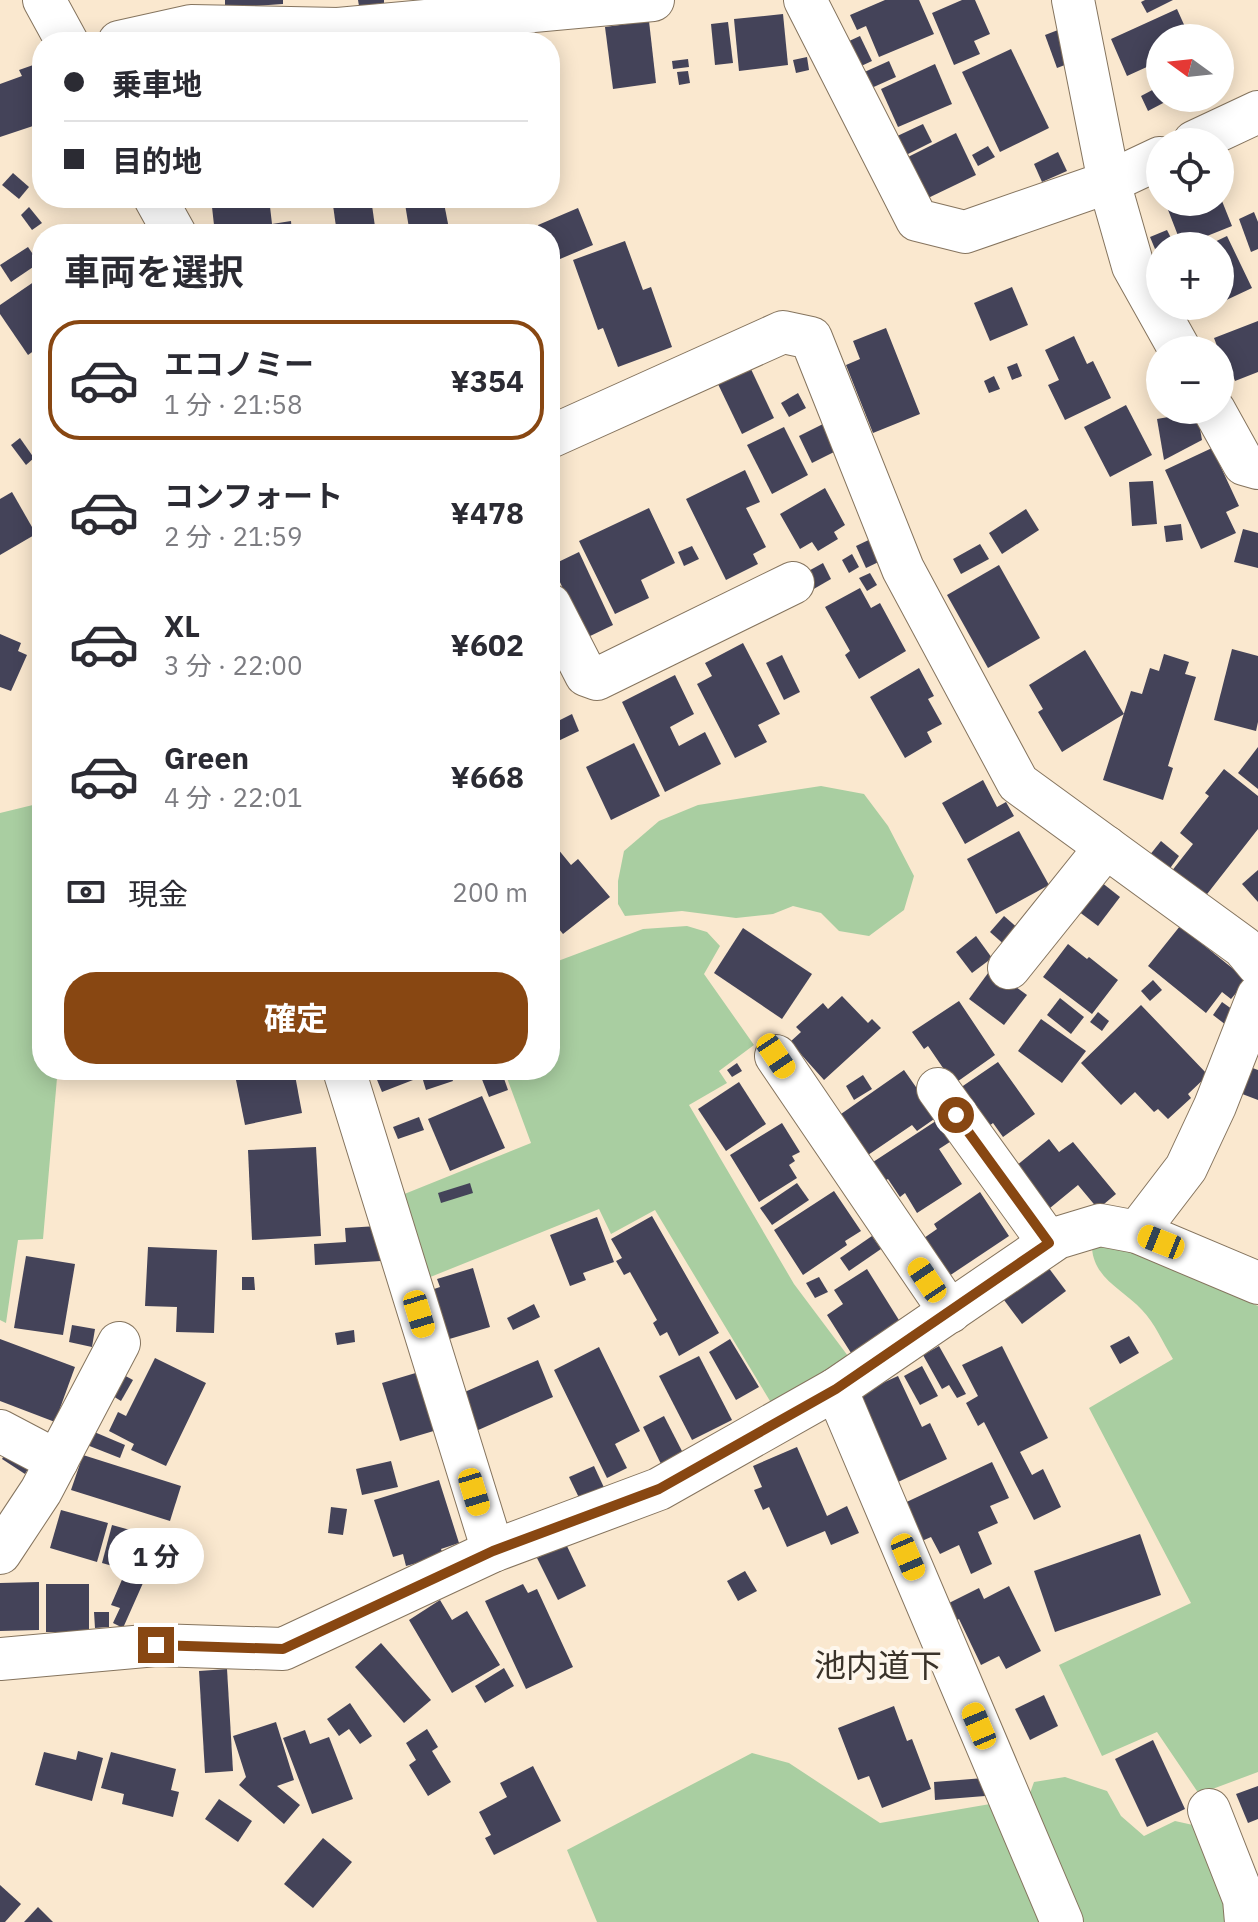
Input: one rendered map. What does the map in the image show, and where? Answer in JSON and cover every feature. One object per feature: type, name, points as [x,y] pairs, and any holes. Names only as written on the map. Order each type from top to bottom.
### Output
[{"type":"street","points":[[44,0],[62,32]]},
{"type":"street","points":[[164,32],[191,26],[338,29],[604,2],[653,0]]},
{"type":"street","points":[[805,0],[917,220],[965,232],[1109,182],[1146,165]]},
{"type":"street","points":[[1073,0],[1109,182],[1133,266],[1172,336]]},
{"type":"street","points":[[1224,128],[1258,112]]},
{"type":"street","points":[[560,432],[783,332],[811,338],[903,569],[1018,783],[1243,947],[1258,965]]},
{"type":"street","points":[[1222,424],[1244,464],[1258,468]]},
{"type":"street","points":[[560,624],[586,675],[597,679],[793,583]]},
{"type":"street","points":[[1009,968],[1106,847]]},
{"type":"street","points":[[1137,1232],[1186,1168],[1215,1106],[1258,996]]},
{"type":"street","points":[[776,1056],[950,1312]]},
{"type":"street","points":[[347,1080],[493,1551]]},
{"type":"street","points":[[938,1089],[1049,1243]]},
{"type":"street","points":[[0,1659],[156,1645],[283,1649],[493,1551],[659,1489],[836,1389],[1057,1238],[1100,1225],[1137,1232],[1258,1283]]},
{"type":"street","points":[[0,1553],[41,1491],[119,1343]]},
{"type":"street","points":[[836,1389],[1062,1922]]},
{"type":"street","points":[[0,1431],[57,1461]]},
{"type":"street","points":[[1209,1810],[1244,1899],[1246,1922]]},
{"type":"green space","points":[[821,786],[864,794],[888,826],[914,876],[904,910],[869,936],[839,931],[821,913],[793,906],[773,914],[736,918],[682,911],[625,916],[618,904],[618,881],[624,851],[659,821],[698,805]]},
{"type":"green space","points":[[32,805],[32,1080],[57,1080],[43,1239],[18,1240],[6,1323],[0,1320],[0,813]]},
{"type":"green space","points":[[687,926],[707,932],[720,946],[704,974],[754,1045],[719,1071],[727,1083],[689,1105],[794,1284],[854,1364],[773,1406],[655,1210],[611,1234],[599,1209],[418,1282],[392,1199],[531,1143],[508,1080],[560,1080],[560,960],[643,929]]},
{"type":"green space","points":[[1123,1244],[1258,1306],[1258,1772],[1199,1794],[1157,1732],[1102,1756],[1059,1665],[1191,1603],[1089,1408],[1173,1359],[1147,1315],[1104,1276],[1094,1259],[1092,1248]]},
{"type":"green space","points":[[752,1753],[789,1763],[880,1823],[996,1803],[1045,1922],[597,1922],[567,1850]]},
{"type":"green space","points":[[1065,1777],[1107,1791],[1121,1816],[1144,1836],[1175,1821],[1193,1825],[1231,1922],[1075,1922],[1025,1807],[1034,1782]]},
{"type":"building","points":[[225,0],[283,0],[283,4],[225,8]]},
{"type":"building","points":[[358,0],[384,0],[384,3],[359,6]]},
{"type":"building","points":[[885,0],[919,0],[934,34],[879,57],[866,26],[857,30],[850,15]]},
{"type":"building","points":[[962,0],[975,0],[990,34],[974,41],[980,54],[954,65],[932,13]]},
{"type":"building","points":[[1173,0],[1147,13],[1141,2]]},
{"type":"building","points":[[1177,9],[1184,24],[1146,24],[1146,67],[1127,76],[1111,39]]},
{"type":"building","points":[[783,14],[788,65],[739,71],[734,19]]},
{"type":"building","points":[[649,21],[656,83],[613,89],[605,27]]},
{"type":"building","points":[[728,22],[733,63],[715,65],[711,24]]},
{"type":"building","points":[[1058,30],[1070,63],[1057,68],[1045,35]]},
{"type":"building","points":[[860,36],[872,61],[859,67],[847,42]]},
{"type":"building","points":[[1011,49],[1049,128],[1000,152],[962,72]]},
{"type":"building","points":[[807,57],[809,70],[796,73],[793,60]]},
{"type":"building","points":[[688,59],[689,67],[673,69],[672,61]]},
{"type":"building","points":[[889,61],[896,77],[867,90],[860,74]]},
{"type":"building","points":[[935,64],[952,104],[898,127],[881,89]]},
{"type":"building","points":[[32,65],[32,126],[0,137],[0,84],[22,76],[19,70]]},
{"type":"building","points":[[688,71],[690,83],[679,85],[677,72]]},
{"type":"building","points":[[923,124],[932,142],[902,157],[893,138]]},
{"type":"building","points":[[956,133],[976,175],[926,199],[906,158]]},
{"type":"building","points":[[988,146],[995,157],[978,166],[972,155]]},
{"type":"building","points":[[1058,152],[1067,171],[1042,182],[1034,164]]},
{"type":"building","points":[[13,173],[29,187],[19,199],[2,185]]},
{"type":"building","points":[[29,207],[42,223],[32,224],[32,230],[21,215]]},
{"type":"building","points":[[212,208],[270,208],[272,224],[214,224]]},
{"type":"building","points":[[333,208],[372,208],[375,224],[336,224]]},
{"type":"building","points":[[406,208],[445,208],[448,224],[408,224]]},
{"type":"building","points":[[578,208],[593,245],[560,259],[560,224],[540,224]]},
{"type":"building","points":[[1254,212],[1258,222],[1258,249],[1251,252],[1239,219]]},
{"type":"building","points":[[1170,216],[1228,216],[1232,226],[1217,232],[1177,232]]},
{"type":"building","points":[[625,241],[643,290],[651,287],[672,347],[618,367],[603,328],[598,330],[573,260]]},
{"type":"building","points":[[28,247],[32,253],[32,268],[11,282],[0,265]]},
{"type":"building","points":[[1234,251],[1252,288],[1234,296]]},
{"type":"building","points":[[32,283],[32,352],[28,355],[0,314],[0,305]]},
{"type":"building","points":[[1012,287],[1028,325],[990,341],[974,303]]},
{"type":"building","points":[[1258,321],[1258,372],[1235,381],[1234,336],[1219,336]]},
{"type":"building","points":[[886,328],[920,414],[873,433],[846,365],[860,359],[853,341]]},
{"type":"building","points":[[1074,336],[1087,364],[1093,361],[1111,398],[1065,420],[1048,385],[1059,380],[1045,350]]},
{"type":"building","points":[[1017,363],[1022,376],[1012,380],[1007,367]]},
{"type":"building","points":[[750,367],[774,418],[742,434],[717,382]]},
{"type":"building","points":[[994,376],[1000,389],[989,393],[984,381]]},
{"type":"building","points":[[798,393],[806,408],[789,417],[781,403]]},
{"type":"building","points":[[1126,405],[1152,455],[1110,477],[1084,427]]},
{"type":"building","points":[[827,422],[840,449],[812,463],[799,436]]},
{"type":"building","points":[[1158,424],[1199,424],[1202,440],[1164,460]]},
{"type":"building","points":[[784,427],[808,475],[772,494],[747,445]]},
{"type":"building","points":[[20,438],[32,460],[26,465],[11,445]]},
{"type":"building","points":[[1212,448],[1239,506],[1226,512],[1236,533],[1201,549],[1165,470]]},
{"type":"building","points":[[745,470],[760,502],[746,508],[766,547],[753,554],[758,564],[726,580],[686,499]]},
{"type":"building","points":[[1153,481],[1157,524],[1132,526],[1129,482]]},
{"type":"building","points":[[825,488],[845,525],[834,532],[838,539],[818,551],[812,542],[800,549],[780,514]]},
{"type":"building","points":[[12,492],[32,527],[32,536],[0,555],[0,499]]},
{"type":"building","points":[[649,508],[675,563],[641,580],[649,598],[615,614],[579,541]]},
{"type":"building","points":[[1026,509],[1039,530],[1002,554],[989,533]]},
{"type":"building","points":[[1181,524],[1183,540],[1166,542],[1164,526]]},
{"type":"building","points":[[1243,529],[1258,533],[1258,568],[1234,562]]},
{"type":"building","points":[[877,536],[887,558],[866,568],[856,546]]},
{"type":"building","points":[[980,544],[989,559],[961,574],[953,559]]},
{"type":"building","points":[[692,546],[699,559],[684,566],[678,552]]},
{"type":"building","points":[[579,552],[613,625],[586,638],[560,582],[560,561]]},
{"type":"building","points":[[852,554],[859,567],[849,573],[842,560]]},
{"type":"building","points":[[823,563],[831,579],[812,590],[803,574]]},
{"type":"building","points":[[999,565],[1040,638],[988,668],[947,595]]},
{"type":"building","points":[[870,573],[877,585],[867,591],[859,578]]},
{"type":"building","points":[[860,588],[871,608],[880,603],[906,651],[859,679],[845,655],[850,651],[825,607]]},
{"type":"building","points":[[0,634],[21,643],[18,651],[27,655],[11,691],[0,687]]},
{"type":"building","points":[[743,643],[780,714],[758,725],[767,742],[735,758],[697,684],[712,676],[705,663]]},
{"type":"building","points":[[1232,649],[1258,656],[1256,731],[1214,720]]},
{"type":"building","points":[[1085,650],[1124,714],[1062,752],[1038,712],[1043,709],[1029,685]]},
{"type":"building","points":[[1164,654],[1189,662],[1185,674],[1196,677],[1168,766],[1173,768],[1163,800],[1103,780],[1131,691],[1142,694],[1150,668],[1159,671]]},
{"type":"building","points":[[782,655],[800,692],[784,700],[766,663]]},
{"type":"building","points":[[919,668],[934,696],[928,699],[942,724],[927,732],[932,742],[905,758],[870,697]]},
{"type":"building","points":[[675,675],[694,714],[670,727],[679,746],[705,732],[721,764],[665,792],[622,702]]},
{"type":"building","points":[[572,714],[579,731],[560,740],[560,720]]},
{"type":"building","points":[[634,743],[660,796],[611,820],[586,767]]},
{"type":"building","points":[[1258,747],[1258,789],[1238,773]]},
{"type":"building","points":[[1224,769],[1258,796],[1258,829],[1204,898],[1171,872],[1193,844],[1180,833],[1209,796],[1205,793]]},
{"type":"building","points":[[983,780],[997,807],[1006,802],[1014,816],[965,844],[942,803]]},
{"type":"building","points":[[1019,831],[1049,885],[996,914],[967,859]]},
{"type":"building","points":[[1161,841],[1179,856],[1168,871],[1149,856]]},
{"type":"building","points":[[560,852],[571,865],[578,859],[610,897],[563,934],[560,930]]},
{"type":"building","points":[[1258,870],[1258,902],[1242,884]]},
{"type":"building","points":[[1101,882],[1120,897],[1098,926],[1078,911]]},
{"type":"building","points":[[1004,916],[1021,931],[1007,947],[990,932]]},
{"type":"building","points":[[1180,926],[1247,980],[1231,999],[1222,992],[1206,1013],[1148,966]]},
{"type":"building","points":[[743,928],[812,974],[782,1019],[714,973]]},
{"type":"building","points":[[976,936],[992,958],[972,973],[956,952]]},
{"type":"building","points":[[1068,944],[1118,980],[1092,1014],[1043,977]]},
{"type":"building","points":[[991,969],[1027,995],[1004,1025],[969,999]]},
{"type":"building","points":[[1153,980],[1162,990],[1150,1001],[1141,991]]},
{"type":"building","points":[[842,996],[868,1023],[872,1019],[881,1028],[824,1080],[790,1042],[801,1032],[796,1027],[823,1003],[828,1009]]},
{"type":"building","points":[[1060,998],[1084,1017],[1071,1034],[1047,1015]]},
{"type":"building","points":[[959,1001],[995,1055],[954,1084],[928,1046],[924,1049],[912,1032]]},
{"type":"building","points":[[1222,1002],[1236,1012],[1226,1025],[1213,1015]]},
{"type":"building","points":[[1141,1005],[1208,1075],[1188,1094],[1191,1098],[1168,1119],[1158,1109],[1154,1112],[1135,1092],[1121,1105],[1081,1063]]},
{"type":"building","points":[[1098,1012],[1109,1021],[1102,1031],[1090,1022]]},
{"type":"building","points":[[1041,1019],[1086,1051],[1062,1083],[1018,1051]]},
{"type":"building","points":[[998,1062],[1035,1114],[1003,1137],[993,1123],[984,1130],[957,1090]]},
{"type":"building","points":[[737,1063],[742,1071],[732,1077],[727,1070]]},
{"type":"building","points":[[1247,1066],[1258,1070],[1258,1100],[1237,1092]]},
{"type":"building","points":[[904,1070],[937,1117],[917,1131],[912,1125],[868,1155],[841,1114]]},
{"type":"building","points":[[863,1075],[872,1089],[854,1100],[846,1086]]},
{"type":"building","points":[[236,1080],[296,1080],[302,1113],[245,1125]]},
{"type":"building","points":[[377,1080],[413,1080],[382,1092]]},
{"type":"building","points":[[423,1080],[453,1081],[426,1090]]},
{"type":"building","points":[[482,1080],[504,1080],[508,1090],[489,1097]]},
{"type":"building","points":[[739,1082],[766,1124],[726,1151],[698,1109]]},
{"type":"building","points":[[482,1096],[505,1148],[450,1171],[428,1119]]},
{"type":"building","points":[[419,1117],[424,1130],[398,1139],[393,1127]]},
{"type":"building","points":[[942,1117],[956,1138],[939,1149],[962,1184],[917,1213],[905,1193],[900,1197],[888,1179],[882,1182],[870,1164]]},
{"type":"building","points":[[782,1123],[800,1152],[792,1156],[795,1161],[789,1165],[797,1178],[759,1202],[730,1155]]},
{"type":"building","points":[[1049,1139],[1059,1152],[1073,1142],[1116,1194],[1098,1209],[1078,1185],[1050,1208],[1016,1166]]},
{"type":"building","points":[[316,1147],[321,1236],[252,1240],[248,1150]]},
{"type":"building","points":[[470,1183],[473,1193],[441,1203],[438,1193]]},
{"type":"building","points":[[797,1183],[809,1200],[772,1225],[760,1208]]},
{"type":"building","points":[[834,1191],[861,1231],[845,1241],[847,1245],[803,1275],[774,1230]]},
{"type":"building","points":[[980,1192],[1009,1236],[949,1276],[924,1238],[937,1229],[934,1224]]},
{"type":"building","points":[[652,1216],[719,1333],[679,1356],[667,1332],[660,1336],[653,1323],[657,1320],[630,1272],[624,1275],[616,1261],[622,1258],[611,1239]]},
{"type":"building","points":[[597,1217],[614,1262],[583,1273],[586,1280],[570,1286],[550,1235]]},
{"type":"building","points":[[378,1226],[381,1261],[315,1265],[314,1244],[346,1242],[345,1228]]},
{"type":"building","points":[[872,1236],[881,1249],[849,1271],[840,1258]]},
{"type":"building","points":[[148,1247],[217,1250],[214,1333],[176,1332],[177,1307],[145,1306]]},
{"type":"building","points":[[26,1256],[75,1264],[63,1335],[14,1328]]},
{"type":"building","points":[[1045,1263],[1066,1291],[1022,1324],[1001,1296]]},
{"type":"building","points":[[473,1268],[490,1327],[446,1340],[431,1290],[440,1287],[437,1279]]},
{"type":"building","points":[[867,1269],[907,1333],[858,1364],[827,1315],[843,1304],[834,1290]]},
{"type":"building","points":[[242,1277],[254,1277],[255,1290],[242,1290]]},
{"type":"building","points":[[819,1277],[828,1292],[815,1298],[806,1283]]},
{"type":"building","points":[[534,1304],[540,1317],[513,1330],[507,1318]]},
{"type":"building","points":[[72,1325],[95,1329],[92,1347],[69,1342]]},
{"type":"building","points":[[354,1330],[355,1342],[337,1345],[335,1333]]},
{"type":"building","points":[[1129,1336],[1139,1353],[1120,1364],[1110,1346]]},
{"type":"building","points":[[0,1339],[75,1367],[55,1422],[0,1401]]},
{"type":"building","points":[[730,1339],[759,1387],[736,1400],[709,1352]]},
{"type":"building","points":[[939,1346],[966,1394],[957,1398],[949,1385],[942,1389],[923,1355]]},
{"type":"building","points":[[1002,1346],[1048,1438],[1020,1452],[1032,1475],[1043,1469],[1061,1507],[1034,1520],[984,1422],[978,1426],[966,1403],[978,1396],[962,1365]]},
{"type":"building","points":[[599,1347],[640,1431],[615,1444],[627,1468],[607,1478],[554,1370]]},
{"type":"building","points":[[699,1356],[732,1420],[692,1440],[659,1376]]},
{"type":"building","points":[[155,1358],[206,1383],[166,1466],[131,1450],[134,1444],[109,1431],[118,1412],[126,1416]]},
{"type":"building","points":[[538,1360],[553,1397],[476,1431],[460,1394]]},
{"type":"building","points":[[922,1366],[938,1396],[920,1405],[904,1376]]},
{"type":"building","points":[[419,1372],[437,1430],[400,1441],[382,1383]]},
{"type":"building","points":[[120,1373],[133,1380],[121,1401],[108,1393]]},
{"type":"building","points":[[898,1376],[922,1427],[930,1423],[947,1459],[898,1482],[852,1397]]},
{"type":"building","points":[[664,1416],[684,1455],[662,1466],[643,1427]]},
{"type":"building","points":[[92,1431],[125,1445],[120,1458],[87,1445]]},
{"type":"building","points":[[9,1447],[32,1462],[25,1474],[2,1459]]},
{"type":"building","points":[[797,1447],[827,1516],[847,1506],[859,1533],[831,1545],[825,1531],[787,1547],[769,1507],[763,1510],[754,1490],[762,1487],[753,1466]]},
{"type":"building","points":[[83,1455],[181,1486],[170,1521],[71,1490]]},
{"type":"building","points":[[391,1461],[398,1487],[362,1495],[356,1469]]},
{"type":"building","points":[[992,1462],[1009,1498],[990,1506],[998,1523],[978,1532],[992,1564],[971,1574],[959,1545],[940,1554],[931,1537],[915,1544],[898,1506]]},
{"type":"building","points":[[594,1466],[607,1494],[583,1506],[569,1477]]},
{"type":"building","points":[[439,1480],[459,1543],[441,1549],[446,1563],[419,1572],[417,1563],[406,1566],[403,1554],[393,1557],[374,1500]]},
{"type":"building","points":[[331,1507],[347,1509],[343,1535],[328,1533]]},
{"type":"building","points":[[61,1510],[108,1523],[97,1562],[50,1548]]},
{"type":"building","points":[[112,1525],[159,1538],[148,1576],[102,1563]]},
{"type":"building","points":[[1140,1534],[1161,1595],[1055,1632],[1034,1571]]},
{"type":"building","points":[[566,1544],[586,1586],[558,1600],[537,1558]]},
{"type":"building","points":[[745,1571],[757,1591],[738,1601],[727,1581]]},
{"type":"building","points":[[124,1575],[143,1583],[123,1628],[113,1623],[120,1608],[111,1605]]},
{"type":"building","points":[[39,1582],[39,1630],[0,1631],[0,1583]]},
{"type":"building","points":[[46,1584],[89,1584],[89,1632],[46,1632]]},
{"type":"building","points":[[523,1584],[528,1593],[537,1589],[573,1667],[526,1689],[485,1601]]},
{"type":"building","points":[[1009,1586],[1041,1651],[1006,1669],[999,1656],[981,1665],[959,1619],[954,1622],[945,1605],[979,1588],[984,1599]]},
{"type":"building","points":[[440,1600],[452,1620],[467,1611],[500,1665],[452,1693],[409,1620]]},
{"type":"building","points":[[94,1612],[109,1612],[109,1627],[95,1628]]},
{"type":"building","points":[[381,1643],[431,1700],[404,1723],[355,1667]]},
{"type":"building","points":[[504,1668],[514,1686],[485,1703],[475,1686]]},
{"type":"building","points":[[227,1669],[233,1771],[205,1773],[199,1671]]},
{"type":"building","points":[[1044,1695],[1058,1726],[1030,1740],[1015,1709]]},
{"type":"building","points":[[350,1703],[372,1736],[360,1744],[349,1729],[339,1736],[327,1719]]},
{"type":"building","points":[[894,1706],[907,1741],[912,1739],[931,1789],[882,1808],[869,1776],[858,1780],[838,1728]]},
{"type":"building","points":[[276,1722],[294,1780],[277,1786],[300,1805],[284,1824],[239,1785],[246,1777],[233,1736]]},
{"type":"building","points":[[427,1729],[438,1747],[432,1751],[451,1782],[428,1796],[409,1765],[416,1760],[406,1743]]},
{"type":"building","points":[[305,1730],[310,1744],[329,1737],[353,1799],[312,1814],[283,1738]]},
{"type":"building","points":[[1153,1740],[1185,1809],[1147,1827],[1115,1759]]},
{"type":"building","points":[[78,1751],[103,1758],[92,1801],[35,1785],[44,1752],[76,1760]]},
{"type":"building","points":[[111,1752],[176,1769],[171,1790],[179,1792],[173,1817],[122,1804],[124,1794],[101,1788]]},
{"type":"building","points":[[533,1766],[561,1821],[494,1855],[485,1838],[491,1835],[479,1812],[507,1797],[500,1783]]},
{"type":"building","points":[[984,1778],[985,1796],[935,1800],[934,1782]]},
{"type":"building","points":[[1258,1786],[1258,1819],[1248,1823],[1236,1794]]},
{"type":"building","points":[[219,1799],[252,1821],[238,1842],[205,1819]]},
{"type":"building","points":[[323,1838],[352,1862],[313,1908],[284,1884]]},
{"type":"building","points":[[0,1885],[21,1904],[5,1922],[0,1922]]},
{"type":"building","points":[[38,1907],[53,1922],[24,1922]]},
{"type":"district","name":"池内道下","points":[[878,1665]]},
{"type":"route","points":[[156,1645],[283,1649],[493,1551],[659,1489],[836,1389],[1049,1243],[956,1115]]}]
